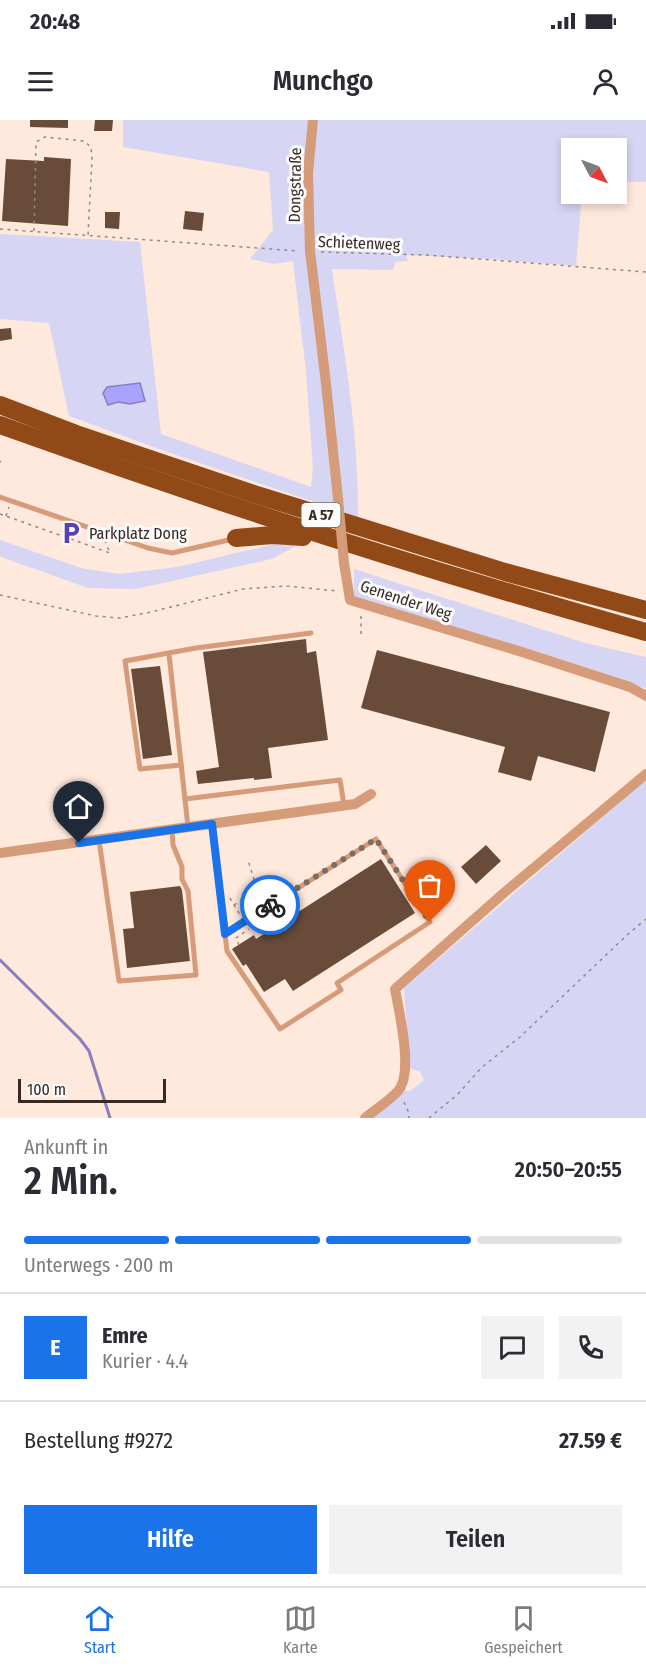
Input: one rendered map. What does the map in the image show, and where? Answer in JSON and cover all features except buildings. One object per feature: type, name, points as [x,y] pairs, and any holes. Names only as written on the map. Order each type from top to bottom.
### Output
[{"type":"highway","name":"A 57","points":[[0,405],[76,434],[254,494],[505,572],[646,610]]},
{"type":"highway","name":"A 57","points":[[0,425],[178,488],[340,541],[646,632]]},
{"type":"highway","points":[[236,538],[289,535],[340,541]]},
{"type":"street","name":"Dongstraße","points":[[310,251],[308,173],[313,120]]},
{"type":"street","name":"Genender Weg","points":[[310,251],[350,600],[533,655],[630,687],[646,696]]},
{"type":"street","points":[[365,1118],[399,1090],[404,1078],[406,1060],[395,989],[505,892],[646,774]]},
{"type":"street","points":[[0,853],[355,804],[371,794]]},
{"type":"lane","points":[[0,496],[148,548],[172,553],[236,538]]},
{"type":"lane","points":[[181,765],[140,769],[124,661],[196,648],[311,633]]},
{"type":"lane","points":[[169,654],[188,827]]},
{"type":"lane","points":[[185,799],[340,780],[344,805]]},
{"type":"lane","points":[[212,824],[227,951],[280,1029],[341,990],[337,983],[430,922],[376,839],[225,934]]},
{"type":"lane","points":[[99,840],[119,981],[196,975],[188,891],[182,879],[182,867],[173,846],[172,830]]},
{"type":"path","points":[[34,231],[36,142],[45,137],[84,141],[91,147],[88,236]]},
{"type":"path","name":"Schietenweg","points":[[0,229],[310,251],[427,255],[646,272]]},
{"type":"path","points":[[0,514],[110,553],[105,541],[106,534]]},
{"type":"path","points":[[0,595],[96,616],[120,618],[243,589],[285,586],[348,592]]},
{"type":"path","points":[[361,604],[361,634]]},
{"type":"path","points":[[234,904],[257,889],[248,860]]},
{"type":"path","points":[[429,1118],[458,1094],[481,1068],[520,1036],[646,919]]},
{"type":"path","points":[[399,1090],[409,1118]]},
{"type":"shaded area","points":[[123,120],[646,120],[646,182],[627,182],[627,138],[561,138],[561,204],[581,204],[576,266],[406,255],[408,261],[395,262],[393,270],[332,269],[353,424],[358,517],[69,416],[49,323],[0,319],[0,234],[140,242],[161,434],[311,487],[313,468],[306,372],[293,261],[274,264],[250,259],[273,230],[269,172],[123,147]]},
{"type":"shaded area","points":[[140,383],[145,401],[130,404],[118,402],[108,405],[103,393],[107,387]]},
{"type":"shaded area","points":[[0,540],[81,568],[119,574],[177,567],[287,541],[298,545],[272,559],[136,589],[88,588],[4,558],[0,556]]},
{"type":"shaded area","points":[[354,569],[585,643],[646,657],[646,689],[535,651],[354,596]]},
{"type":"shaded area","points":[[646,780],[646,1118],[366,1118],[399,1090],[410,1091],[424,1080],[420,1072],[410,1068],[404,988]]},
{"type":"waterway","points":[[0,960],[80,1039],[89,1051],[110,1118]]},
{"type":"way so far","points":[[270,905],[376,839],[430,922]]},
{"type":"place","name":"Parkplatz Dong","points":[[71,533]]},
{"type":"route","points":[[79,843],[212,824],[225,934],[270,905]]}]
